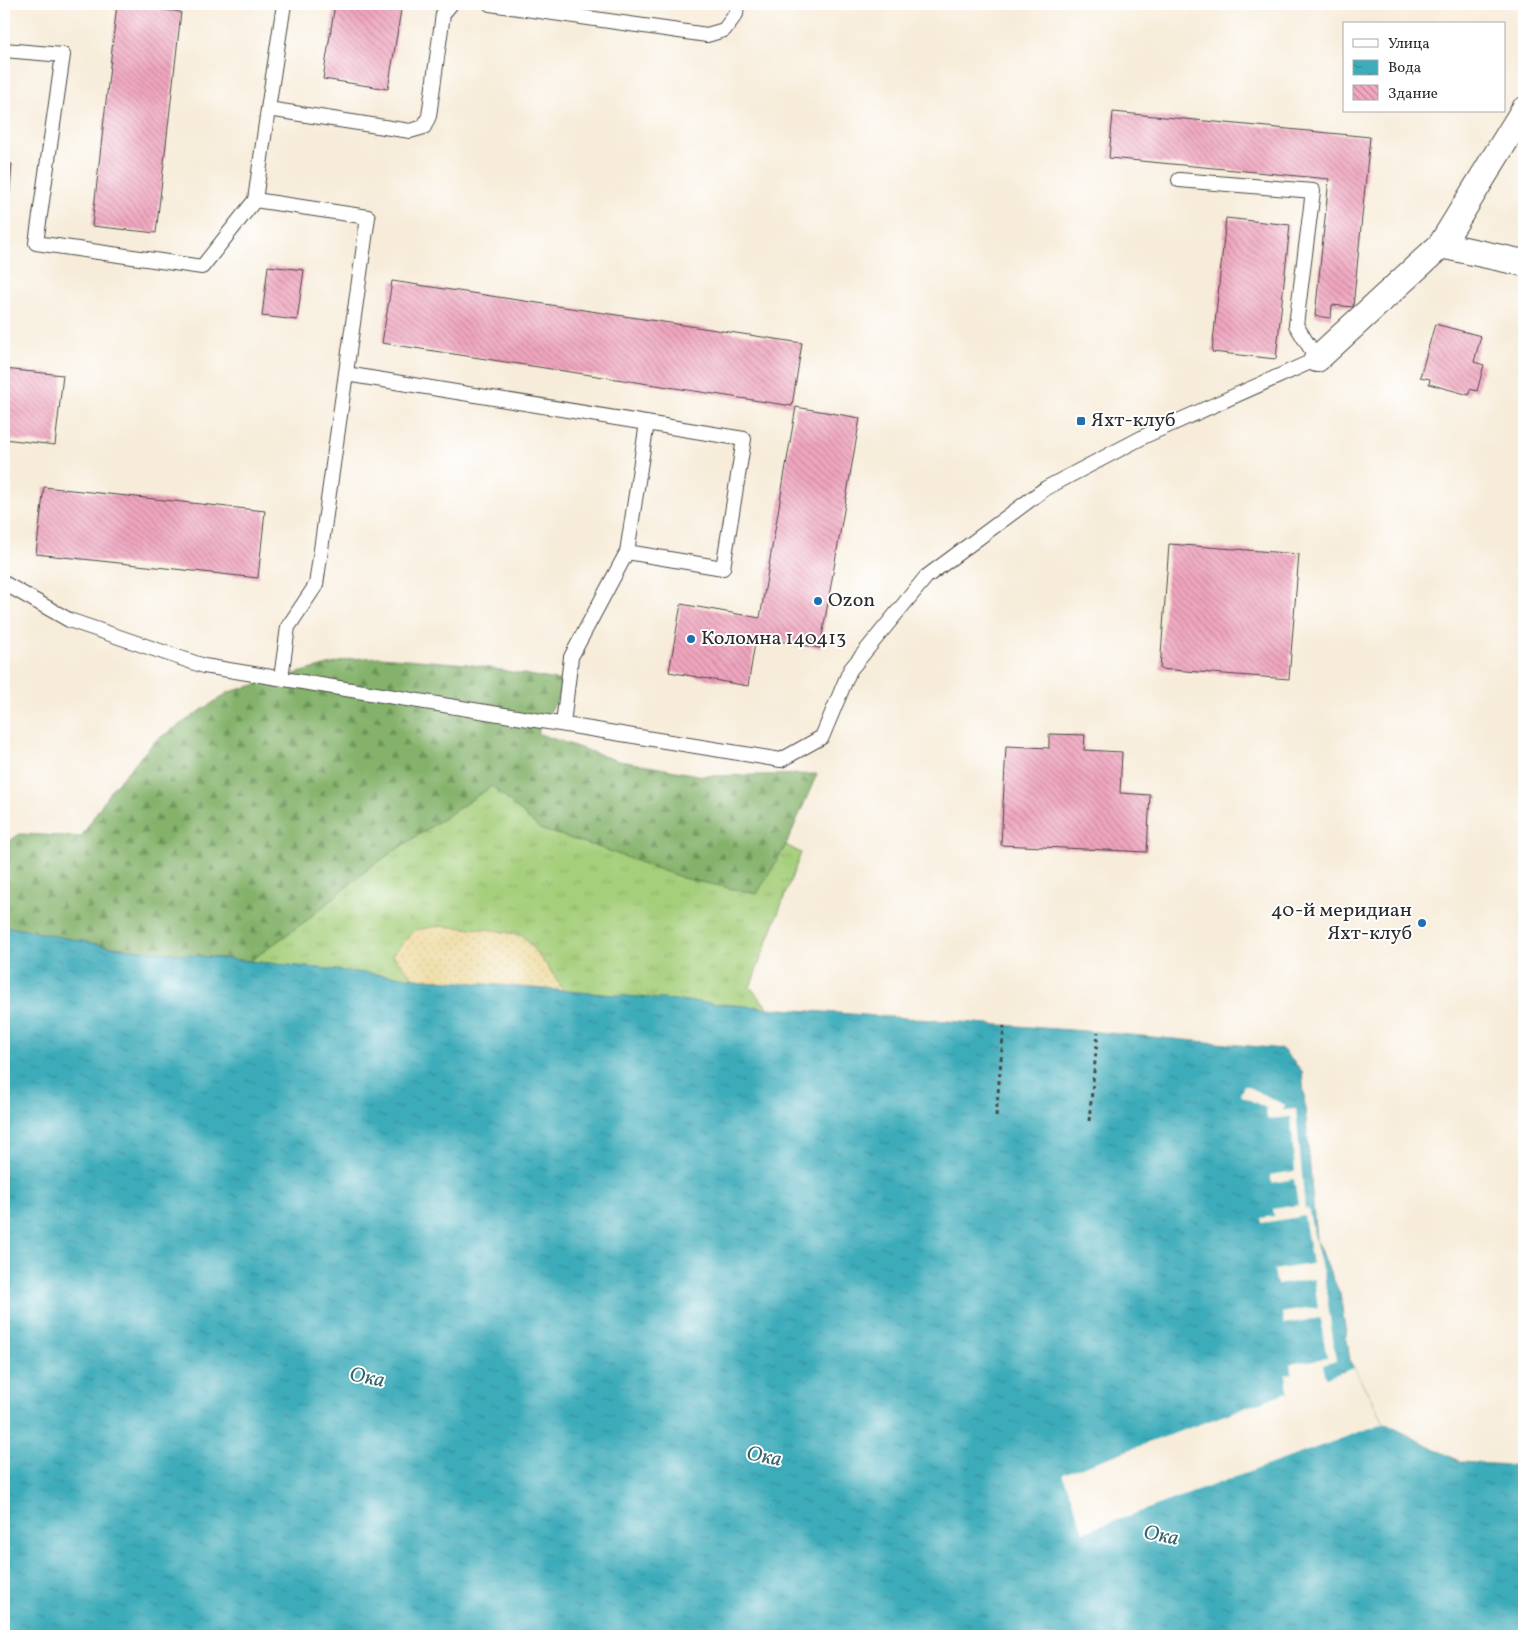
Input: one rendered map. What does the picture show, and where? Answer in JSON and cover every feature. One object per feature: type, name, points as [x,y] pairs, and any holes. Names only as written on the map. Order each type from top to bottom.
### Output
[{"type":"street","points":[[1317,359],[1441,245],[1524,110]]},
{"type":"street","points":[[1441,245],[1524,263]]},
{"type":"lane","points":[[4,50],[63,55],[36,243],[202,267],[255,200],[284,4]]},
{"type":"lane","points":[[268,109],[410,131],[424,127],[429,116],[444,14],[451,4]]},
{"type":"lane","points":[[490,4],[707,35],[724,30],[736,14],[737,4]]},
{"type":"lane","points":[[4,582],[69,620],[204,666],[781,760],[822,737],[850,670],[926,576],[1046,488],[1147,435],[1317,359],[1296,325],[1313,191],[1179,180]]},
{"type":"lane","points":[[255,200],[368,217],[316,585],[288,628],[281,678]]},
{"type":"lane","points":[[346,374],[744,439],[723,568],[627,552]]},
{"type":"lane","points":[[563,724],[571,657],[627,552],[648,423]]},
{"type":"path","points":[[996,1116],[1004,1026]]},
{"type":"path","points":[[1089,1121],[1098,1032]]},
{"type":"green space","points":[[380,657],[467,664],[568,682],[537,733],[615,760],[703,776],[817,774],[786,845],[757,894],[683,878],[595,846],[540,829],[492,786],[370,867],[307,920],[250,961],[112,947],[4,926],[4,844],[20,834],[81,837],[111,790],[155,741],[229,692],[350,659]]},
{"type":"green space","points":[[492,786],[540,829],[595,846],[683,878],[756,894],[786,845],[801,853],[750,987],[768,1008],[564,991],[548,967],[523,936],[494,930],[438,926],[392,955],[414,978],[250,961],[307,920],[370,867]]},
{"type":"sand","points":[[438,926],[494,930],[523,936],[548,967],[564,991],[414,978],[392,955],[415,930]]},
{"type":"water","name":"Ока","points":[[4,926],[112,947],[414,978],[768,1008],[1098,1032],[1282,1049],[1302,1071],[1316,1240],[1340,1294],[1350,1361],[1384,1423],[1461,1462],[1524,1466],[1524,1636],[4,1636]]},
{"type":"pier","points":[[1244,1085],[1285,1105],[1283,1110],[1296,1109],[1305,1209],[1308,1208],[1325,1282],[1336,1361],[1323,1365],[1326,1378],[1354,1368],[1384,1423],[1084,1532],[1063,1474],[1288,1392],[1286,1374],[1292,1373],[1290,1364],[1327,1358],[1320,1318],[1284,1324],[1282,1313],[1318,1307],[1314,1279],[1277,1285],[1274,1270],[1312,1264],[1304,1216],[1262,1223],[1261,1218],[1274,1216],[1273,1209],[1298,1205],[1294,1179],[1272,1183],[1270,1175],[1295,1171],[1291,1117],[1267,1119],[1266,1108],[1240,1095]]},
{"type":"building","points":[[117,4],[181,12],[156,233],[92,226]]},
{"type":"building","points":[[335,4],[402,4],[388,89],[323,79]]},
{"type":"building","points":[[1113,112],[1370,137],[1353,307],[1332,305],[1331,318],[1315,316],[1329,179],[1109,158]]},
{"type":"building","points":[[4,163],[12,164],[9,202],[4,202]]},
{"type":"building","points":[[1226,218],[1290,225],[1276,359],[1212,352]]},
{"type":"building","points":[[268,266],[304,270],[297,320],[262,316]]},
{"type":"building","points":[[392,281],[802,343],[792,406],[382,343]]},
{"type":"building","points":[[1435,324],[1481,336],[1474,362],[1484,365],[1477,391],[1470,389],[1469,395],[1429,384],[1430,379],[1420,377]]},
{"type":"building","points":[[4,369],[63,375],[55,445],[4,439]]},
{"type":"building","points":[[796,407],[860,418],[820,648],[756,637],[748,686],[669,672],[681,604],[760,618]]},
{"type":"building","points":[[44,487],[265,511],[258,578],[36,554]]},
{"type":"building","points":[[1169,544],[1299,554],[1289,679],[1160,669]]},
{"type":"building","points":[[1049,734],[1085,735],[1084,750],[1122,752],[1120,793],[1150,795],[1147,852],[1001,845],[1006,746],[1049,748]]},
{"type":"place","name":"Яхт-клуб","points":[[1081,421]]},
{"type":"place","name":"Ozon","points":[[818,601]]},
{"type":"place","name":"Коломна 140413","points":[[691,639]]},
{"type":"place","name":"40-й меридиан Яхт-клуб","points":[[1422,923]]}]
